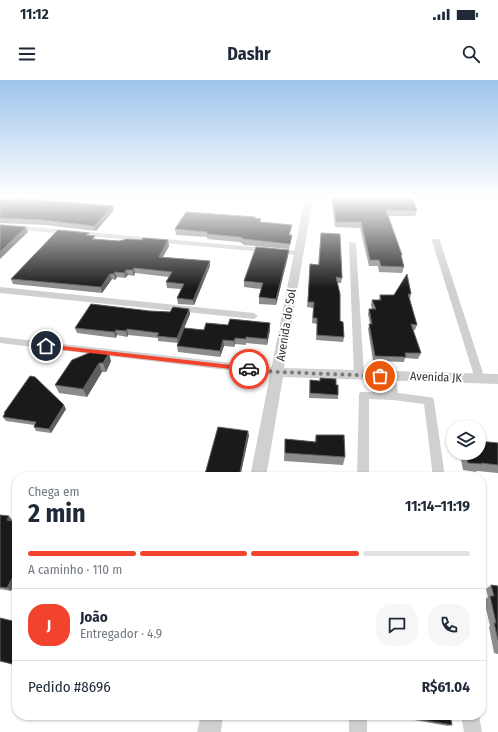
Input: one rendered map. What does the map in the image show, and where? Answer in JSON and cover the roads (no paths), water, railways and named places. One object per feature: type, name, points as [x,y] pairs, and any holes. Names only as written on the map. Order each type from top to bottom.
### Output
[{"type":"street","points":[[16,227],[298,253]]},
{"type":"street","name":"Avenida do Sol","points":[[259,472],[303,227]]},
{"type":"street","points":[[436,241],[480,379]]},
{"type":"street","points":[[352,244],[359,375]]},
{"type":"street","points":[[0,290],[254,316]]},
{"type":"street","points":[[0,340],[278,372]]},
{"type":"street","name":"Avenida JK","points":[[278,372],[498,379]]},
{"type":"street","points":[[391,376],[393,396]]},
{"type":"street","points":[[363,472],[364,395],[393,396],[428,401],[438,472]]},
{"type":"street","points":[[209,732],[211,720]]},
{"type":"street","points":[[358,720],[358,732]]},
{"type":"street","points":[[471,720],[473,732]]}]
